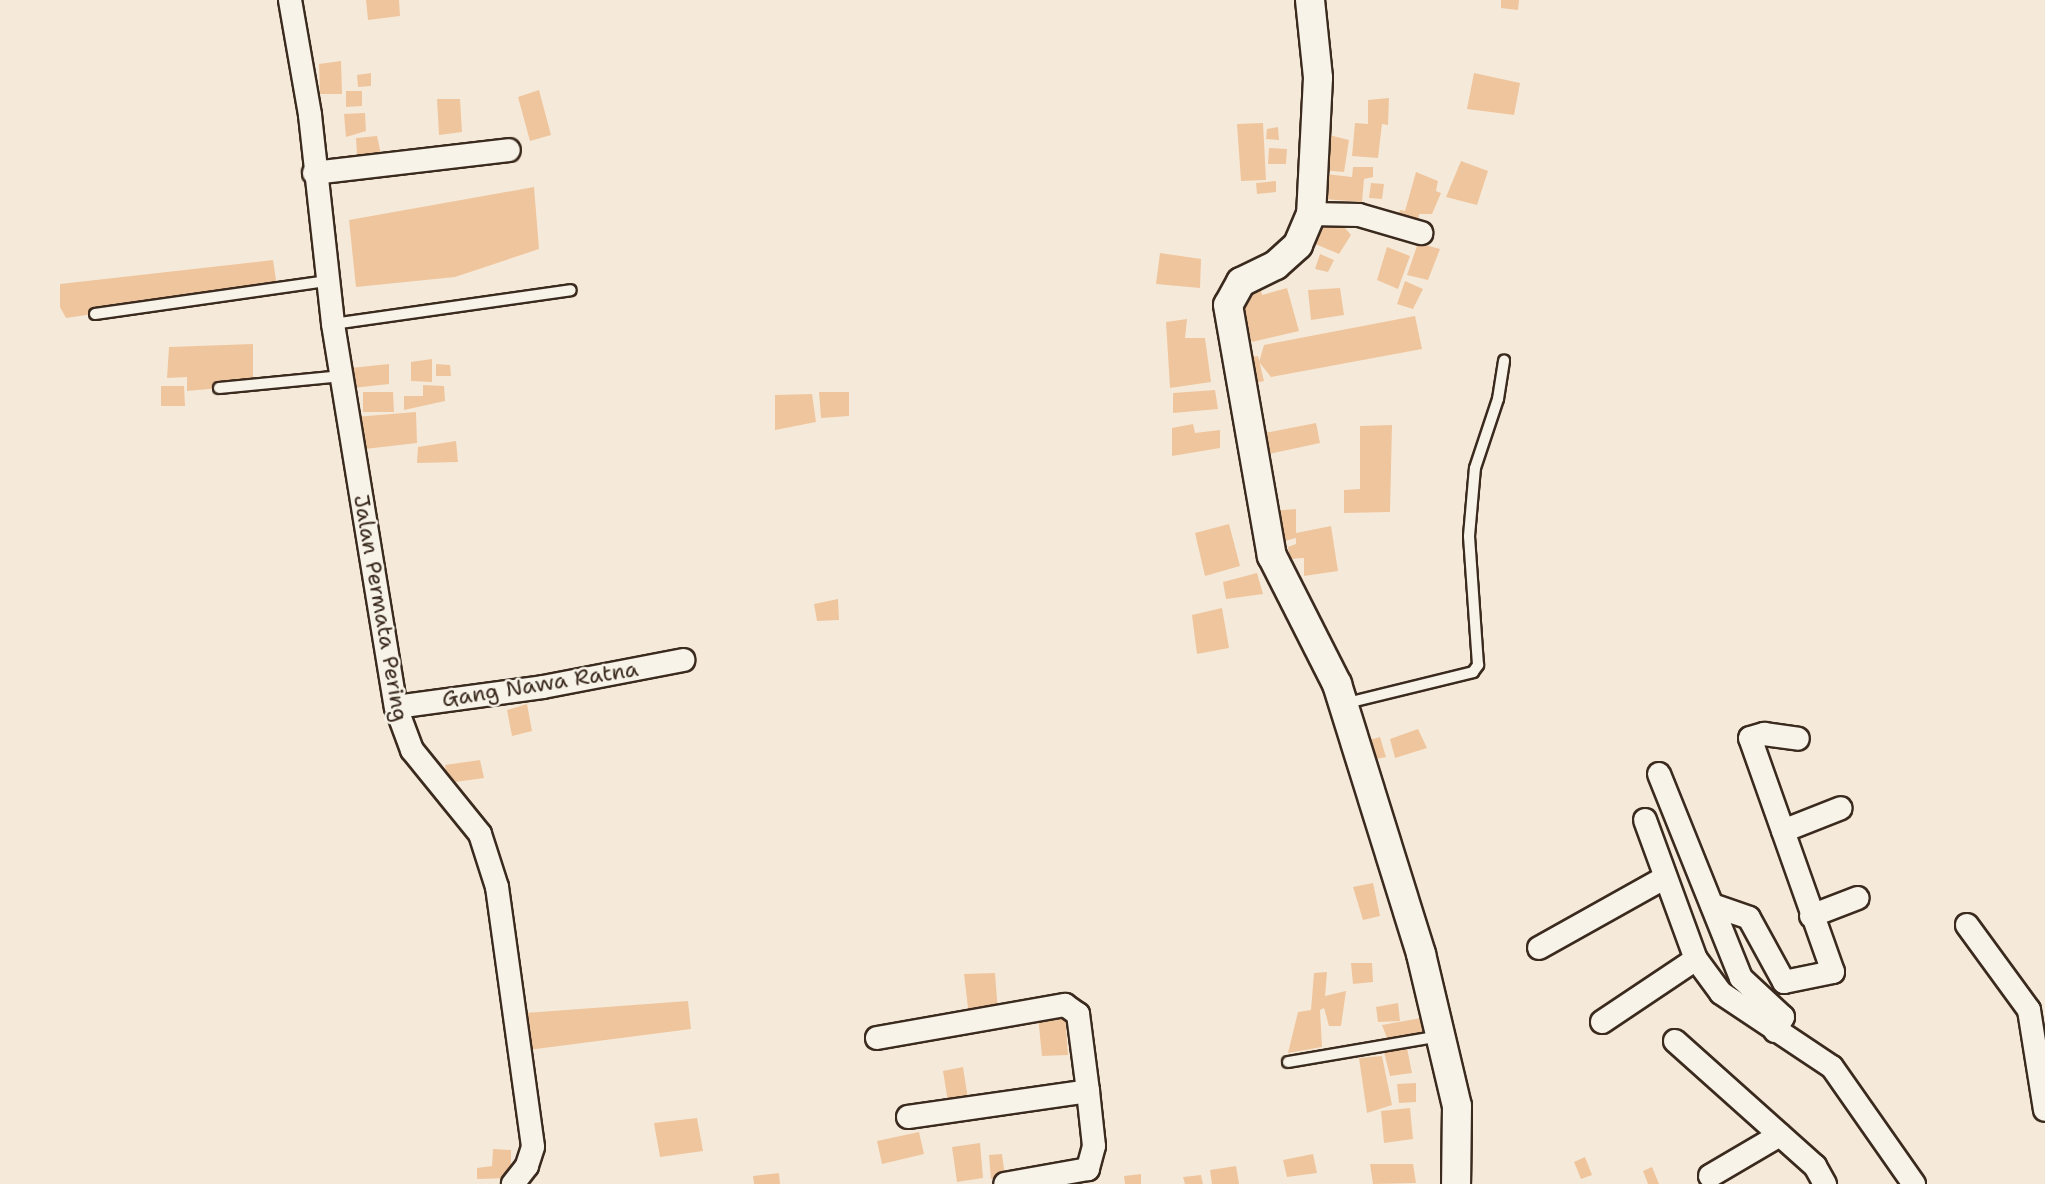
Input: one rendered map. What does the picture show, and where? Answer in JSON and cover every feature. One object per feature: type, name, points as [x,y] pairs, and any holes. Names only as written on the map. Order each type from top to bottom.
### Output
[{"type":"street","name":"Jalan Permata Pering","points":[[290,0],[310,116],[314,173],[333,324],[396,707],[412,750],[480,834],[497,887],[533,1147],[527,1166],[513,1184]]},
{"type":"street","points":[[1310,0],[1318,78],[1311,214],[1298,244],[1276,265],[1241,282],[1228,305],[1269,545],[1294,603],[1322,649],[1343,704],[1421,954],[1457,1106],[1456,1184]]},
{"type":"street","points":[[314,173],[509,150]]},
{"type":"street","points":[[1311,214],[1359,215],[1421,233]]},
{"type":"street","name":"Gang Nawa Ratna","points":[[396,707],[543,687],[683,660]]},
{"type":"street","points":[[1712,905],[1749,918],[1784,982],[1833,972],[1811,916],[1750,738],[1764,734],[1798,739]]},
{"type":"street","points":[[1659,774],[1741,978],[1783,1017],[1775,1030]]},
{"type":"street","points":[[1783,831],[1840,808]]},
{"type":"street","points":[[1645,820],[1696,959],[1721,993],[1832,1067],[1914,1184]]},
{"type":"street","points":[[1539,948],[1666,877]]},
{"type":"street","points":[[1811,916],[1858,898]]},
{"type":"street","points":[[1966,925],[2029,1010],[2045,1110]]},
{"type":"street","points":[[1602,1022],[1696,959]]},
{"type":"street","points":[[877,1038],[1065,1005],[1078,1014],[1094,1146],[1088,1169],[1005,1184]]},
{"type":"street","points":[[1675,1041],[1815,1166],[1825,1184]]},
{"type":"street","points":[[908,1117],[1088,1091]]},
{"type":"street","points":[[1710,1176],[1780,1135]]},
{"type":"lane","points":[[95,314],[328,280]]},
{"type":"lane","points":[[333,324],[571,290]]},
{"type":"lane","points":[[1343,704],[1473,672],[1478,665],[1469,536],[1474,479],[1498,399],[1504,360]]},
{"type":"lane","points":[[219,388],[342,376]]},
{"type":"lane","points":[[1288,1062],[1440,1036]]},
{"type":"building","points":[[366,0],[399,0],[400,16],[368,20]]},
{"type":"building","points":[[1501,0],[1519,0],[1518,10],[1501,8]]},
{"type":"building","points":[[341,61],[342,94],[320,94],[319,64]]},
{"type":"building","points":[[371,73],[371,86],[358,87],[357,75]]},
{"type":"building","points":[[1474,73],[1520,83],[1514,115],[1467,109]]},
{"type":"building","points":[[539,90],[551,135],[530,141],[518,97]]},
{"type":"building","points":[[346,91],[362,91],[362,106],[346,107]]},
{"type":"building","points":[[1389,98],[1388,125],[1382,124],[1378,158],[1352,156],[1355,123],[1368,124],[1368,100]]},
{"type":"building","points":[[437,99],[460,99],[462,132],[439,135]]},
{"type":"building","points":[[365,113],[366,131],[346,137],[344,114]]},
{"type":"building","points":[[1263,123],[1266,180],[1241,181],[1237,124]]},
{"type":"building","points":[[1278,127],[1279,140],[1266,139],[1267,129]]},
{"type":"building","points":[[1329,135],[1349,140],[1344,172],[1320,170]]},
{"type":"building","points":[[377,136],[384,168],[358,170],[356,138]]},
{"type":"building","points":[[1269,148],[1287,149],[1286,164],[1268,164]]},
{"type":"building","points":[[1461,161],[1488,171],[1477,205],[1446,197]]},
{"type":"building","points":[[1353,167],[1373,167],[1373,177],[1364,179],[1362,202],[1324,199],[1326,174],[1352,177]]},
{"type":"building","points":[[1416,172],[1438,181],[1436,191],[1441,193],[1432,214],[1419,214],[1418,224],[1397,219],[1400,210],[1405,211]]},
{"type":"building","points":[[1276,181],[1276,192],[1257,194],[1256,183]]},
{"type":"building","points":[[1371,183],[1384,184],[1382,199],[1369,198]]},
{"type":"building","points":[[534,187],[539,249],[455,277],[356,287],[349,220]]},
{"type":"building","points":[[1319,218],[1340,222],[1351,235],[1339,254],[1308,241]]},
{"type":"building","points":[[1418,243],[1440,249],[1428,280],[1407,275]]},
{"type":"building","points":[[1387,247],[1410,256],[1398,289],[1377,280]]},
{"type":"building","points":[[1160,253],[1201,259],[1200,288],[1156,284]]},
{"type":"building","points":[[1320,254],[1334,260],[1328,272],[1315,269]]},
{"type":"building","points":[[273,260],[277,287],[66,318],[60,307],[60,284]]},
{"type":"building","points":[[1259,281],[1262,295],[1287,288],[1299,331],[1252,342],[1237,303]]},
{"type":"building","points":[[1405,281],[1423,289],[1413,309],[1397,304]]},
{"type":"building","points":[[1340,288],[1344,315],[1311,320],[1308,290]]},
{"type":"building","points":[[1415,316],[1422,349],[1271,377],[1259,362],[1264,345]]},
{"type":"building","points":[[1187,319],[1185,338],[1205,338],[1211,382],[1170,388],[1166,322]]},
{"type":"building","points":[[253,344],[253,385],[187,391],[187,377],[167,378],[169,347]]},
{"type":"building","points":[[1258,356],[1264,381],[1241,387],[1236,360]]},
{"type":"building","points":[[432,359],[432,382],[411,381],[411,362]]},
{"type":"building","points":[[389,364],[389,384],[344,389],[341,369]]},
{"type":"building","points":[[436,364],[450,365],[451,376],[436,376]]},
{"type":"building","points":[[423,385],[444,386],[445,401],[404,410],[404,396],[423,396]]},
{"type":"building","points":[[161,386],[184,386],[185,406],[161,406]]},
{"type":"building","points":[[1215,390],[1218,409],[1173,413],[1173,393]]},
{"type":"building","points":[[363,392],[393,392],[394,412],[363,412]]},
{"type":"building","points":[[819,392],[849,392],[849,416],[821,418]]},
{"type":"building","points":[[812,394],[816,422],[775,430],[775,395]]},
{"type":"building","points":[[416,412],[417,443],[356,450],[355,417]]},
{"type":"building","points":[[1316,423],[1320,443],[1259,456],[1254,435]]},
{"type":"building","points":[[1193,424],[1195,433],[1220,430],[1220,448],[1172,456],[1172,428]]},
{"type":"building","points":[[1392,425],[1390,512],[1344,513],[1344,490],[1360,489],[1360,426]]},
{"type":"building","points":[[456,441],[458,462],[417,463],[418,447]]},
{"type":"building","points":[[1296,509],[1296,533],[1331,526],[1338,571],[1304,576],[1304,558],[1290,559],[1288,547],[1296,544],[1296,538],[1269,545],[1269,511]]},
{"type":"building","points":[[1229,524],[1240,566],[1205,576],[1195,533]]},
{"type":"building","points":[[1257,573],[1263,594],[1226,599],[1223,582]]},
{"type":"building","points":[[838,599],[839,620],[817,621],[814,604]]},
{"type":"building","points":[[1222,608],[1229,648],[1197,654],[1192,615]]},
{"type":"building","points":[[527,704],[532,731],[512,736],[507,710]]},
{"type":"building","points":[[1418,729],[1427,748],[1395,758],[1390,739]]},
{"type":"building","points":[[1380,737],[1386,757],[1361,762],[1356,744]]},
{"type":"building","points":[[480,760],[484,778],[448,783],[445,765]]},
{"type":"building","points":[[1373,883],[1380,916],[1363,920],[1353,887]]},
{"type":"building","points":[[1351,963],[1372,963],[1373,982],[1353,984]]},
{"type":"building","points":[[1327,972],[1325,996],[1346,991],[1341,1026],[1329,1026],[1324,1008],[1320,1010],[1322,1047],[1288,1053],[1298,1012],[1311,1010],[1314,973]]},
{"type":"building","points":[[995,973],[998,1013],[969,1016],[964,974]]},
{"type":"building","points":[[688,1001],[691,1029],[528,1050],[525,1013]]},
{"type":"building","points":[[1398,1003],[1400,1021],[1378,1022],[1376,1007]]},
{"type":"building","points":[[1065,1015],[1068,1055],[1042,1056],[1038,1016]]},
{"type":"building","points":[[1421,1018],[1427,1035],[1389,1043],[1382,1025]]},
{"type":"building","points":[[1407,1048],[1412,1073],[1390,1076],[1384,1052]]},
{"type":"building","points":[[1382,1056],[1392,1105],[1367,1113],[1359,1058]]},
{"type":"building","points":[[963,1067],[968,1099],[948,1102],[943,1071]]},
{"type":"building","points":[[1416,1083],[1416,1102],[1399,1103],[1397,1084]]},
{"type":"building","points":[[1410,1108],[1413,1139],[1384,1143],[1381,1111]]},
{"type":"building","points":[[697,1118],[703,1151],[660,1157],[654,1123]]},
{"type":"building","points":[[919,1132],[924,1154],[882,1164],[877,1141]]},
{"type":"building","points":[[980,1143],[983,1178],[957,1182],[952,1147]]},
{"type":"building","points":[[493,1149],[511,1150],[511,1178],[477,1179],[477,1168],[492,1166]]},
{"type":"building","points":[[1002,1154],[1005,1177],[991,1179],[989,1155]]},
{"type":"building","points":[[1313,1154],[1317,1173],[1287,1177],[1283,1160]]},
{"type":"building","points":[[1585,1157],[1592,1175],[1581,1179],[1574,1162]]},
{"type":"building","points":[[1370,1164],[1413,1164],[1416,1183],[1373,1184]]},
{"type":"building","points":[[1236,1166],[1239,1184],[1212,1184],[1210,1170]]},
{"type":"building","points":[[1652,1167],[1659,1184],[1648,1184],[1643,1171]]},
{"type":"building","points":[[779,1173],[780,1184],[754,1184],[753,1176]]},
{"type":"building","points":[[1141,1174],[1141,1184],[1125,1184],[1124,1176]]},
{"type":"building","points":[[1201,1175],[1203,1184],[1185,1184],[1183,1177]]}]
